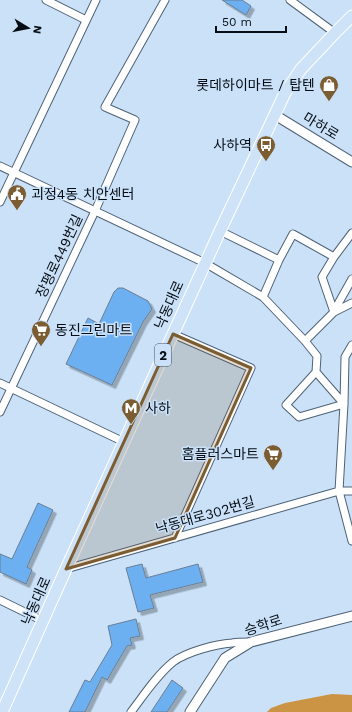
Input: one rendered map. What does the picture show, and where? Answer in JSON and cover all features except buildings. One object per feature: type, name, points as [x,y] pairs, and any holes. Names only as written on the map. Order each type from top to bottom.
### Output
[{"type":"main road","name":"낙동대로","points":[[2,712],[205,263],[285,93],[301,69],[352,16]]},
{"type":"street","points":[[46,0],[86,20]]},
{"type":"street","points":[[0,202],[96,0]]},
{"type":"street","name":"장평로449번길","points":[[0,412],[95,211],[135,120],[105,107],[165,0]]},
{"type":"street","points":[[290,0],[335,32]]},
{"type":"street","name":"마하로","points":[[275,115],[352,162]]},
{"type":"street","points":[[0,166],[205,263],[263,297],[305,341],[317,356],[316,372],[286,405],[300,417],[344,404]]},
{"type":"street","points":[[220,231],[279,260]]},
{"type":"street","points":[[334,312],[322,277],[334,257],[352,233]]},
{"type":"street","points":[[263,297],[279,260],[293,234],[334,257]]},
{"type":"street","points":[[305,341],[334,312],[352,279]]},
{"type":"street","points":[[334,312],[352,303]]},
{"type":"street","points":[[173,334],[251,368],[175,538]]},
{"type":"street","points":[[352,345],[345,357],[339,491],[352,541]]},
{"type":"street","points":[[316,372],[344,404]]},
{"type":"street","points":[[0,383],[124,442]]},
{"type":"street","name":"낙동대로302번길","points":[[66,569],[339,491],[352,491]]},
{"type":"street","points":[[0,600],[43,621]]},
{"type":"street","name":"승학로","points":[[190,712],[225,658],[251,642],[352,616]]},
{"type":"street","points":[[131,712],[156,680],[174,662],[202,649],[231,643],[251,642]]},
{"type":"highlighted area","points":[[173,334],[251,368],[175,538],[66,569],[124,442]]},
{"type":"shaded area","points":[[332,694],[352,695],[352,712],[267,712],[271,708],[285,703]]},
{"type":"place","name":"롯데하이마트 / 탑텐","points":[[329,102]]},
{"type":"place","name":"사하역","points":[[266,162]]},
{"type":"place","name":"괴정4동 치안센터","points":[[17,211]]},
{"type":"place","name":"동진그린마트","points":[[41,347]]},
{"type":"place","name":"사하","points":[[131,425]]},
{"type":"place","name":"홈플러스마트","points":[[273,471]]}]
